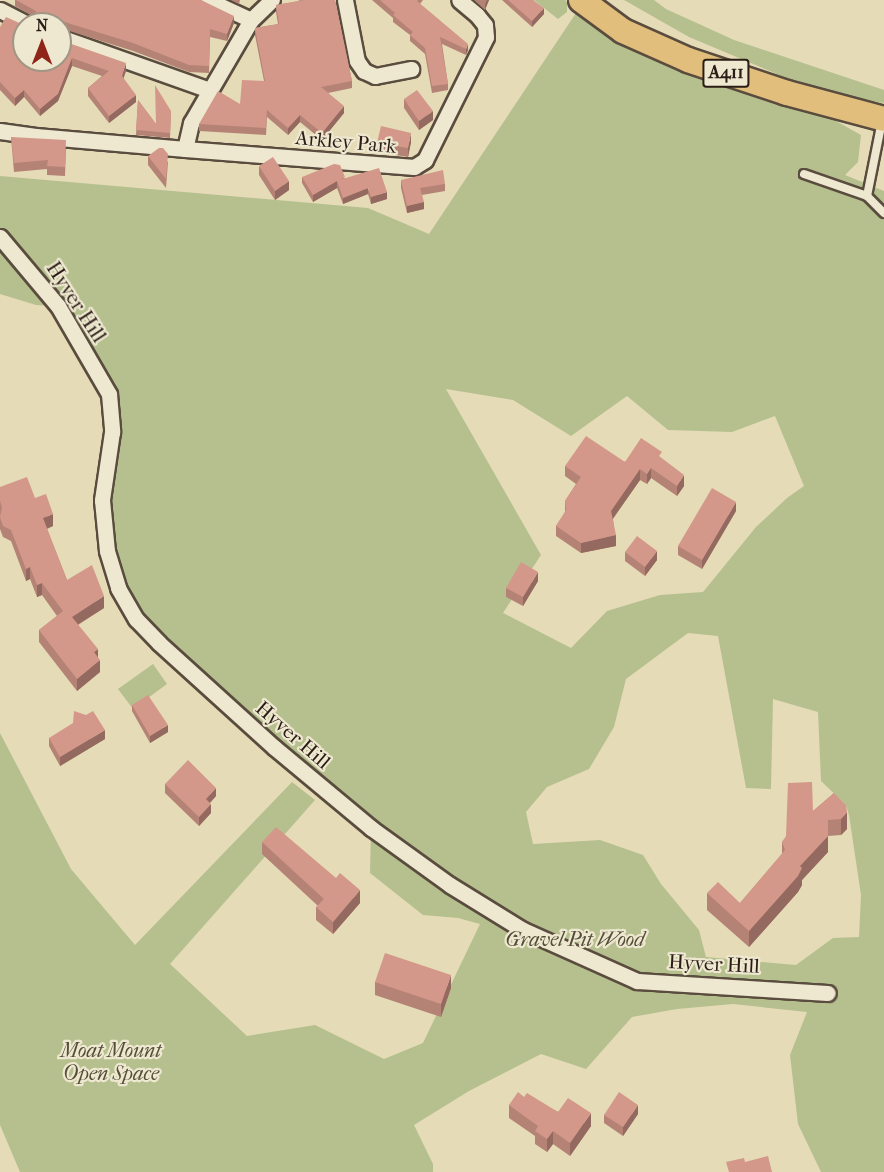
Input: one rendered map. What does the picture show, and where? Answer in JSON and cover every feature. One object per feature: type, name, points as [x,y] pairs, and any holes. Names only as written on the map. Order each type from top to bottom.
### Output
[{"type":"main road","name":"A411","points":[[580,0],[623,31],[688,60],[826,104],[883,119]]},
{"type":"street","points":[[0,11],[8,0]]},
{"type":"street","points":[[208,0],[251,20]]},
{"type":"street","points":[[185,149],[191,123],[210,90],[251,20],[272,0]]},
{"type":"street","points":[[345,0],[357,61],[364,71],[375,76],[411,69]]},
{"type":"street","name":"Arkley Park","points":[[0,130],[36,136],[414,167],[425,160],[486,37],[485,25],[459,0]]},
{"type":"street","points":[[72,41],[210,90]]},
{"type":"street","name":"Hyver Hill","points":[[0,237],[20,257],[58,306],[109,394],[112,432],[102,500],[107,551],[118,588],[136,619],[159,643],[275,748],[371,828],[450,885],[523,930],[638,981],[828,993]]},
{"type":"lane","points":[[867,196],[883,119]]},
{"type":"lane","points":[[804,174],[867,196],[884,213]]},
{"type":"green space","points":[[534,0],[565,0],[567,12],[558,19]]},
{"type":"green space","points":[[624,0],[654,0],[666,9],[734,40],[884,90],[884,103],[859,99],[791,80],[689,37]]},
{"type":"green space","points":[[578,10],[827,116],[861,135],[858,162],[845,175],[884,191],[884,1172],[821,1172],[798,1124],[790,1055],[807,1012],[733,1004],[677,1009],[632,1017],[586,1069],[541,1054],[469,1091],[414,1125],[433,1164],[433,1172],[20,1172],[0,1125],[0,733],[71,869],[135,945],[292,782],[315,800],[170,964],[247,1036],[315,1025],[384,1059],[423,1043],[480,924],[458,918],[423,915],[370,873],[371,828],[136,619],[107,551],[109,394],[58,306],[36,305],[0,294],[0,176],[368,208],[429,234]],"holes":[[[446,389],[513,400],[571,436],[627,396],[668,430],[732,432],[775,416],[804,486],[787,498],[756,527],[703,592],[660,595],[607,611],[571,648],[503,613],[541,555]],[[688,633],[718,636],[746,788],[771,789],[773,699],[818,712],[821,781],[846,805],[849,815],[861,895],[859,937],[833,938],[796,965],[706,957],[699,930],[661,884],[643,855],[600,840],[533,844],[526,812],[547,787],[589,769],[614,727],[626,679]]]},
{"type":"green space","points":[[153,664],[167,684],[133,709],[118,689]]},
{"type":"building","points":[[16,0],[201,0],[234,16],[227,34],[210,29],[209,66],[189,65],[133,43],[72,24],[72,12],[36,11]]},
{"type":"building","points":[[304,0],[335,0],[352,81],[321,87],[344,106],[322,133],[300,115],[288,128],[267,110],[266,128],[199,124],[218,91],[240,104],[242,80],[265,81],[255,28],[279,24],[276,5]]},
{"type":"building","points":[[380,0],[418,0],[468,44],[466,49],[440,37],[448,84],[432,86],[425,48],[410,35],[413,32]]},
{"type":"building","points":[[508,0],[533,0],[544,8],[532,21]]},
{"type":"building","points":[[6,17],[12,20],[12,72],[67,72],[58,94],[40,109],[24,90],[15,98],[0,82],[0,27]]},
{"type":"building","points":[[72,44],[126,63],[122,76],[136,95],[109,116],[88,88],[109,71],[72,58]]},
{"type":"building","points":[[155,85],[171,111],[170,133],[136,130],[138,100],[156,124]]},
{"type":"building","points":[[417,90],[433,111],[419,121],[404,99]]},
{"type":"building","points":[[381,126],[411,133],[408,148],[377,143]]},
{"type":"building","points":[[11,137],[66,140],[65,167],[47,166],[48,160],[14,163]]},
{"type":"building","points":[[159,148],[163,148],[168,154],[166,179],[148,156]]},
{"type":"building","points":[[273,157],[289,181],[275,191],[259,166]]},
{"type":"building","points":[[334,164],[340,165],[345,177],[339,180],[379,168],[387,192],[371,197],[368,188],[343,198],[337,181],[313,195],[302,177]]},
{"type":"building","points":[[443,170],[445,184],[420,188],[424,202],[407,206],[401,180]]},
{"type":"building","points":[[586,436],[625,462],[641,438],[662,452],[659,456],[684,475],[677,486],[651,468],[647,474],[640,469],[611,511],[616,535],[581,543],[556,526],[566,510],[565,501],[581,477],[565,466]]},
{"type":"building","points":[[27,477],[35,498],[46,494],[53,514],[43,518],[67,580],[92,565],[104,596],[72,617],[98,649],[94,652],[100,660],[77,679],[39,630],[63,611],[42,583],[37,585],[30,567],[26,569],[11,530],[3,526],[0,517],[2,507],[0,487]]},
{"type":"building","points":[[712,488],[736,502],[702,560],[678,546]]},
{"type":"building","points":[[637,536],[657,551],[645,567],[625,552]]},
{"type":"building","points":[[521,562],[538,572],[523,597],[506,588]]},
{"type":"building","points":[[148,695],[168,725],[150,736],[132,705]]},
{"type":"building","points":[[74,711],[86,715],[93,711],[105,730],[60,757],[49,738],[73,723]]},
{"type":"building","points":[[188,760],[216,788],[206,799],[211,804],[199,817],[165,784]]},
{"type":"building","points":[[812,782],[813,811],[834,793],[846,805],[847,812],[841,819],[828,820],[828,836],[800,866],[802,868],[798,876],[749,931],[707,893],[718,882],[740,903],[785,850],[782,842],[786,836],[788,783]]},
{"type":"building","points":[[276,827],[336,878],[340,873],[360,890],[333,922],[316,907],[324,899],[262,842]]},
{"type":"building","points":[[385,953],[451,975],[441,1004],[375,982]]},
{"type":"building","points":[[518,1092],[524,1097],[527,1093],[558,1112],[568,1098],[591,1113],[570,1143],[553,1131],[547,1139],[535,1131],[538,1126],[509,1105]]},
{"type":"building","points":[[619,1092],[638,1105],[623,1127],[604,1115]]},
{"type":"building","points":[[768,1156],[772,1172],[729,1172],[726,1162],[744,1158],[745,1162]]},
{"type":"park label","name":"Gravel Pit Wood","points":[[575,939]]},
{"type":"park label","name":"Moat Mount Open Space","points":[[111,1062]]}]
